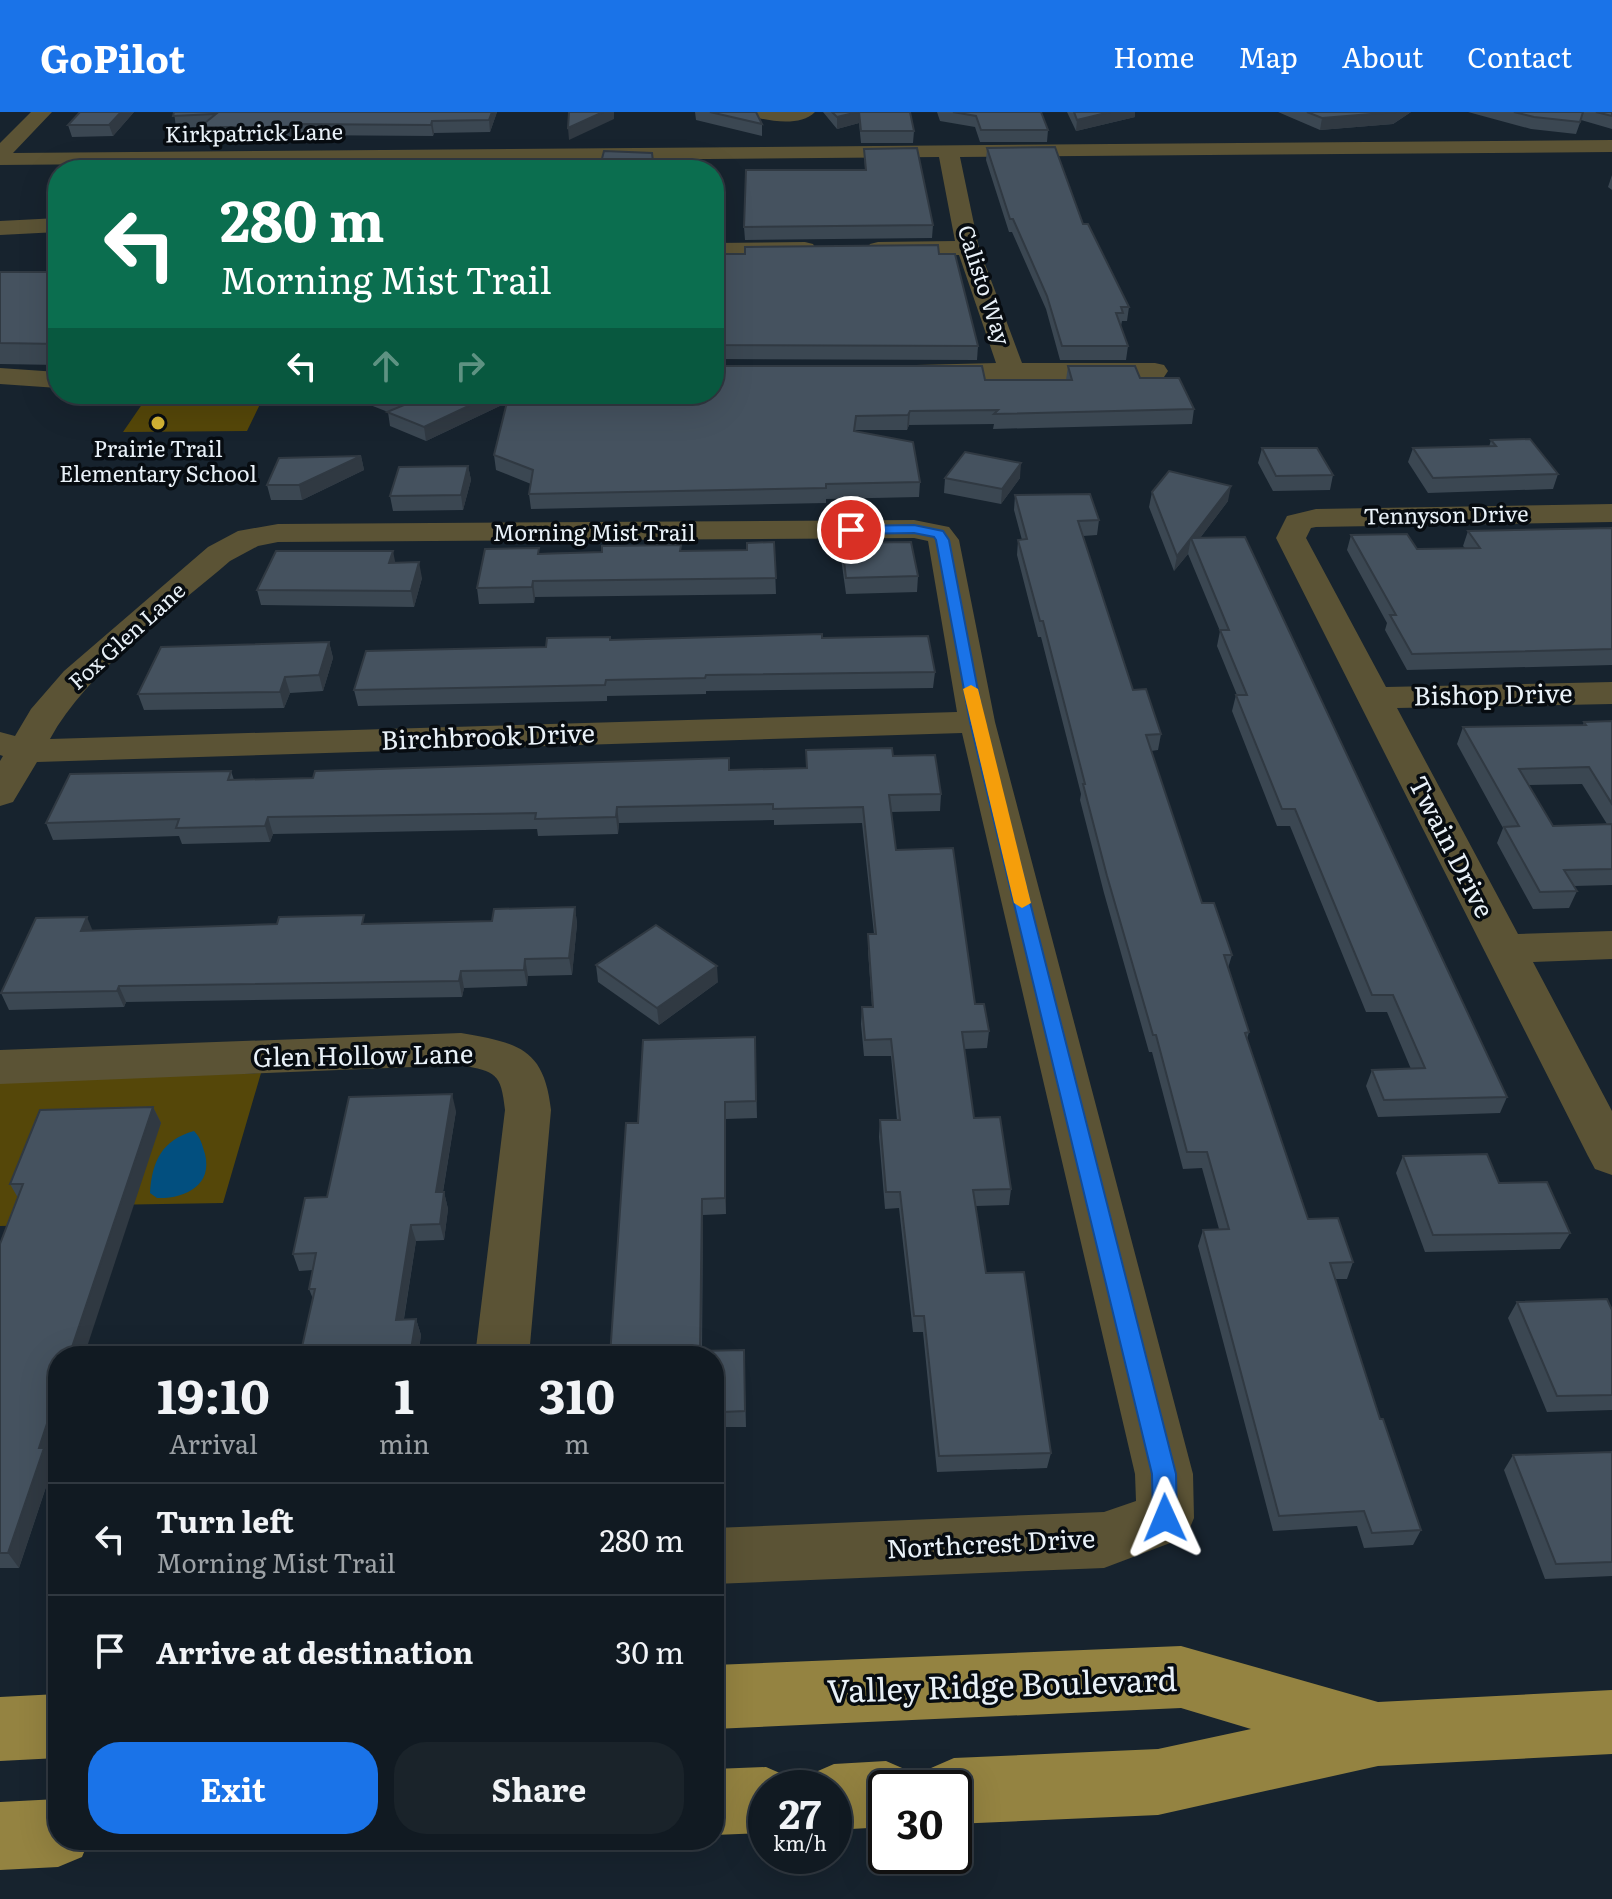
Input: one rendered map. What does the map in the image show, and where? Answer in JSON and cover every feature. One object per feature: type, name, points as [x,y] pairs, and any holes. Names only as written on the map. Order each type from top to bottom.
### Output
[{"type":"main road","name":"Valley Ridge Boulevard","points":[[724,1697],[1181,1677],[1378,1734]]},
{"type":"main road","name":"Valley Ridge Boulevard","points":[[972,1790],[1158,1782],[1378,1734],[1612,1722]]},
{"type":"main road","points":[[0,1729],[48,1727]]},
{"type":"main road","points":[[724,1802],[748,1801]]},
{"type":"main road","points":[[0,1836],[48,1834]]},
{"type":"street","points":[[0,157],[42,112]]},
{"type":"street","points":[[757,112],[775,116],[805,112]]},
{"type":"street","name":"Kirkpatrick Lane","points":[[724,160],[948,150],[1612,146]]},
{"type":"street","name":"Calisto Way","points":[[948,150],[968,248],[1012,371]]},
{"type":"street","name":"Kirkpatrick Lane","points":[[0,157],[194,160]]},
{"type":"street","points":[[0,228],[48,226]]},
{"type":"street","points":[[857,249],[968,248]]},
{"type":"street","points":[[724,250],[825,249]]},
{"type":"street","points":[[902,371],[1155,371]]},
{"type":"street","points":[[0,376],[48,379]]},
{"type":"street","name":"Tennyson Drive","points":[[1291,538],[1298,522],[1316,518],[1612,513]]},
{"type":"street","name":"Morning Mist Trail","points":[[249,538],[278,533],[914,529],[938,534]]},
{"type":"street","name":"Northcrest Drive","points":[[724,1556],[1104,1540],[1165,1518],[1164,1474],[977,722],[943,540],[938,534]]},
{"type":"street","name":"Fox Glen Lane","points":[[0,794],[13,747],[44,717],[76,678],[219,554],[249,538]]},
{"type":"street","name":"Twain Drive","points":[[1291,538],[1612,1156]]},
{"type":"street","name":"Bishop Drive","points":[[1374,698],[1612,693]]},
{"type":"street","name":"Birchbrook Drive","points":[[13,747],[977,722]]},
{"type":"street","points":[[1504,949],[1612,945]]},
{"type":"street","name":"Glen Hollow Lane","points":[[0,1067],[461,1049],[509,1059],[526,1080],[528,1110],[504,1336]]},
{"type":"shaded area","points":[[142,404],[260,404],[247,431],[123,432]]},
{"type":"shaded area","points":[[261,1073],[223,1203],[104,1205],[96,1224],[0,1226],[0,1080]]},
{"type":"water","points":[[194,1131],[205,1154],[205,1175],[186,1193],[157,1198],[150,1193],[156,1162],[174,1140]]},
{"type":"building","points":[[80,112],[121,112],[109,125],[68,125]]},
{"type":"building","points":[[174,112],[492,112],[489,120],[432,121],[431,125],[200,127],[216,114],[173,116]]},
{"type":"building","points":[[569,112],[603,112],[568,128]]},
{"type":"building","points":[[710,112],[756,112],[762,124]]},
{"type":"building","points":[[832,112],[858,112],[837,117]]},
{"type":"building","points":[[859,112],[910,112],[914,131],[861,131]]},
{"type":"building","points":[[953,112],[1041,112],[1048,130],[981,130],[976,116]]},
{"type":"building","points":[[1074,112],[1110,112],[1077,120]]},
{"type":"building","points":[[1307,112],[1396,112],[1322,118]]},
{"type":"building","points":[[1514,112],[1583,112],[1580,122]]},
{"type":"building","points":[[1055,147],[1083,224],[1088,224],[1129,307],[1121,307],[1123,313],[1116,313],[1128,346],[1062,346],[1047,296],[1013,219],[1010,219],[987,148]]},
{"type":"building","points":[[917,148],[933,225],[744,227],[746,170],[866,170],[864,149]]},
{"type":"building","points":[[604,151],[652,153],[653,160],[602,160]]},
{"type":"building","points":[[938,245],[939,254],[955,254],[978,346],[724,345],[724,254],[745,254],[745,247]]},
{"type":"building","points":[[0,272],[48,272],[48,344],[0,343]]},
{"type":"building","points":[[724,366],[982,366],[985,380],[1072,380],[1068,366],[1135,366],[1140,378],[1179,378],[1194,409],[994,414],[998,410],[910,411],[908,415],[856,416],[854,431],[913,442],[920,482],[826,484],[826,488],[529,494],[533,470],[494,455],[507,404],[724,404]]},
{"type":"building","points":[[401,404],[473,404],[424,427],[387,412],[404,405]]},
{"type":"building","points":[[1530,439],[1558,474],[1433,478],[1413,448],[1496,446],[1491,440]]},
{"type":"building","points":[[1262,448],[1317,448],[1333,475],[1276,476]]},
{"type":"building","points":[[965,452],[1021,463],[1002,489],[945,478]]},
{"type":"building","points":[[361,456],[299,485],[267,485],[279,458]]},
{"type":"building","points":[[468,466],[461,495],[390,496],[399,467]]},
{"type":"building","points":[[1169,471],[1231,486],[1177,556],[1152,492]]},
{"type":"building","points":[[1090,494],[1099,520],[1078,521],[1133,690],[1146,689],[1161,734],[1146,735],[1202,903],[1214,903],[1232,955],[1224,955],[1249,1032],[1245,1033],[1308,1219],[1338,1218],[1353,1262],[1330,1263],[1380,1419],[1383,1419],[1421,1530],[1372,1533],[1364,1511],[1279,1516],[1203,1230],[1229,1229],[1207,1152],[1187,1152],[1156,1035],[1153,1035],[1107,876],[1043,621],[1040,621],[1018,540],[1027,539],[1015,495]]},
{"type":"building","points":[[1612,528],[1612,649],[1412,654],[1390,615],[1396,615],[1351,535],[1407,534],[1417,549],[1480,548],[1468,531]]},
{"type":"building","points":[[1245,537],[1507,1097],[1384,1100],[1372,1070],[1425,1068],[1393,995],[1372,995],[1295,809],[1282,809],[1236,695],[1247,695],[1220,630],[1229,630],[1191,538]]},
{"type":"building","points":[[774,542],[776,578],[533,581],[532,587],[477,588],[485,549],[539,548],[538,554],[602,552],[602,546],[681,545],[680,551],[747,550],[747,543]]},
{"type":"building","points":[[911,542],[918,576],[846,578],[842,543]]},
{"type":"building","points":[[276,551],[393,551],[389,563],[419,562],[411,591],[257,590]]},
{"type":"building","points":[[822,634],[822,638],[928,636],[935,672],[706,675],[705,678],[606,680],[605,685],[354,690],[366,651],[546,647],[547,638],[610,637],[610,640]]},
{"type":"building","points":[[329,642],[319,675],[285,677],[280,692],[138,694],[161,647]]},
{"type":"building","points":[[1612,721],[1612,804],[1589,767],[1519,769],[1553,826],[1612,824],[1612,869],[1564,870],[1577,891],[1540,892],[1504,827],[1519,826],[1463,727],[1586,725],[1584,722]]},
{"type":"building","points":[[892,748],[893,756],[935,755],[941,794],[889,795],[896,850],[953,848],[975,1004],[984,1004],[989,1031],[962,1032],[974,1118],[1000,1117],[1011,1189],[973,1190],[986,1273],[1024,1272],[1051,1453],[939,1456],[924,1316],[914,1316],[900,1192],[886,1192],[880,1120],[900,1120],[891,1039],[865,1040],[862,1007],[873,1007],[868,934],[876,934],[863,807],[773,809],[773,804],[617,807],[616,817],[535,819],[536,813],[268,817],[265,826],[176,828],[179,819],[46,823],[70,774],[231,771],[228,780],[313,778],[315,771],[729,758],[729,770],[807,768],[806,750]]},
{"type":"building","points":[[575,907],[569,958],[525,959],[524,970],[461,971],[459,981],[119,986],[117,991],[1,993],[36,918],[87,917],[81,931],[277,924],[279,917],[364,915],[362,924],[492,921],[494,909]]},
{"type":"building","points":[[656,925],[717,966],[657,1008],[596,965]]},
{"type":"building","points":[[755,1037],[756,1101],[725,1102],[725,1198],[702,1199],[700,1346],[611,1346],[626,1123],[638,1123],[643,1040]]},
{"type":"building","points":[[452,1094],[436,1192],[444,1192],[440,1224],[411,1225],[396,1320],[416,1319],[412,1346],[302,1346],[315,1289],[309,1289],[316,1253],[293,1254],[305,1198],[327,1197],[349,1097]]},
{"type":"building","points":[[153,1107],[72,1346],[48,1346],[48,1421],[39,1448],[44,1448],[8,1553],[0,1553],[0,1244],[23,1184],[10,1184],[40,1110]]},
{"type":"building","points":[[1487,1154],[1499,1183],[1547,1182],[1570,1233],[1433,1235],[1403,1156]]},
{"type":"building","points":[[1607,1299],[1612,1310],[1612,1395],[1557,1396],[1517,1302]]},
{"type":"building","points":[[724,1350],[744,1350],[745,1411],[724,1412]]},
{"type":"building","points":[[1612,1452],[1612,1562],[1556,1564],[1513,1455]]},
{"type":"slow traffic","points":[[971,689],[1022,903]]},
{"type":"place","name":"Prairie Trail Elementary School","points":[[158,423]]},
{"type":"route","points":[[851,530],[914,529],[938,534],[943,540],[977,722],[1164,1474],[1165,1518]]}]
